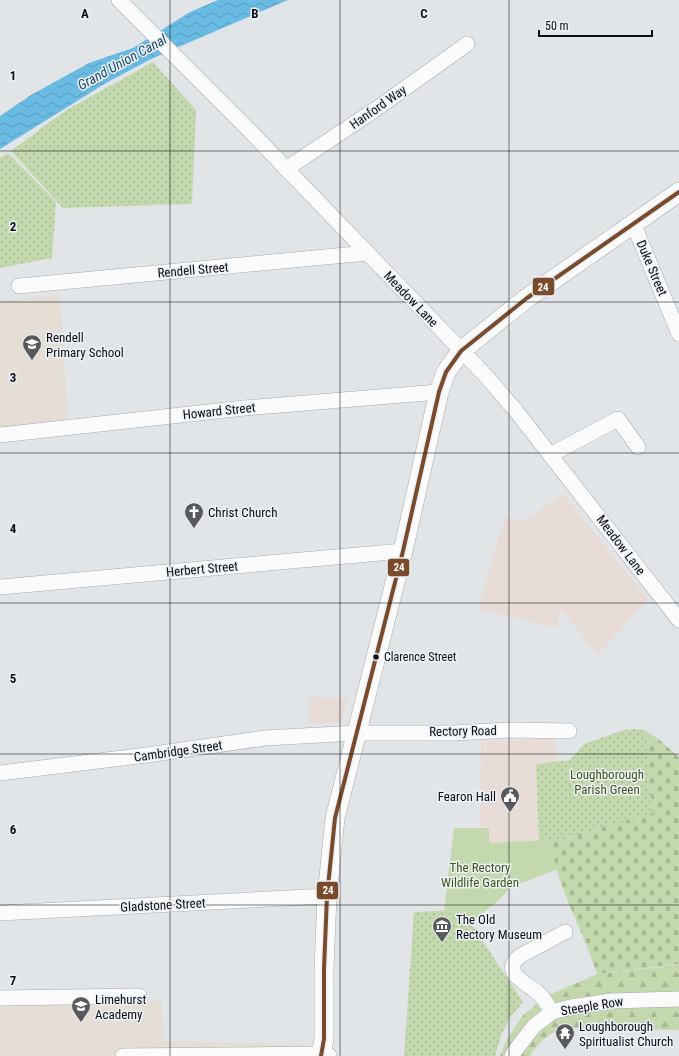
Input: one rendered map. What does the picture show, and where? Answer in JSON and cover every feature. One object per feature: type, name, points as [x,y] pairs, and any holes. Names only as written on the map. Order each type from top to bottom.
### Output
[{"type":"main road","points":[[324,1051],[324,969],[327,896],[335,818],[403,551],[439,392],[446,372],[461,351],[527,298],[679,192]]},
{"type":"street","name":"Meadow Lane","points":[[119,0],[250,130],[486,376],[516,411],[679,620]]},
{"type":"street","name":"Hanford Way","points":[[286,169],[376,109],[467,44]]},
{"type":"street","name":"Duke Street","points":[[634,223],[679,334]]},
{"type":"street","name":"Rendell Street","points":[[19,286],[367,253]]},
{"type":"street","name":"Howard Street","points":[[0,435],[244,408],[439,392]]},
{"type":"street","points":[[550,455],[618,420],[638,447]]},
{"type":"street","name":"Herbert Street","points":[[0,588],[403,551]]},
{"type":"street","name":"Rectory Road","points":[[357,733],[511,730],[569,731]]},
{"type":"street","name":"Cambridge Street","points":[[0,773],[147,755],[266,738],[357,733]]},
{"type":"street","name":"Gladstone Street","points":[[0,913],[327,896]]},
{"type":"street","points":[[552,1012],[545,1000],[520,981],[515,975],[512,967],[514,960],[520,956],[565,932]]},
{"type":"street","points":[[0,998],[139,996]]},
{"type":"street","name":"Steeple Row","points":[[516,1051],[534,1026],[552,1012],[571,1007],[611,1001],[679,999]]},
{"type":"street","points":[[123,1056],[324,1051]]},
{"type":"shaded area","name":"Rendell Primary School","points":[[60,295],[68,420],[0,428],[0,301]]},
{"type":"shaded area","points":[[563,494],[648,599],[598,655],[561,609],[556,628],[478,609],[505,517],[523,522]]},
{"type":"shaded area","points":[[309,697],[348,698],[341,722],[309,724]]},
{"type":"shaded area","points":[[555,738],[558,761],[536,764],[539,841],[489,843],[490,827],[480,827],[481,741]]},
{"type":"shaded area","name":"Limehurst Academy","points":[[162,1001],[163,1041],[306,1044],[303,1056],[0,1056],[0,1005]]},
{"type":"green space","points":[[153,62],[196,110],[192,204],[63,208],[11,151],[65,111]]},
{"type":"green space","points":[[8,153],[56,202],[52,258],[0,268],[0,158]]},
{"type":"green space","name":"Loughborough Parish Green","points":[[624,730],[644,730],[658,739],[679,757],[679,840],[572,836],[539,841],[536,764],[570,760],[584,744]]},
{"type":"green space","points":[[644,730],[658,739],[679,757],[679,964],[597,974],[559,879],[554,862],[552,840],[574,836],[653,813]]},
{"type":"green space","name":"The Rectory Wildlife Garden","points":[[454,828],[489,828],[489,843],[552,840],[557,869],[511,887],[499,900],[470,923],[456,910],[444,911]]},
{"type":"green space","points":[[456,910],[474,928],[523,1002],[510,1018],[502,1033],[495,1056],[404,1056],[414,912]]},
{"type":"green space","points":[[679,965],[679,1030],[565,1028],[544,1039],[530,1056],[500,1056],[506,1041],[523,1015],[549,995],[597,974]]},
{"type":"water","name":"Grand Union Canal","points":[[218,0],[288,0],[153,58],[106,83],[0,149],[0,116],[31,95],[89,63],[133,48],[190,12]]},
{"type":"transit line","name":"24","points":[[321,1056],[324,1039],[324,969],[327,896],[335,818],[403,551],[439,392],[446,372],[461,351],[527,298],[679,192]]},
{"type":"place","name":"Rendell Primary School","points":[[32,361]]},
{"type":"place","name":"Christ Church","points":[[194,529]]},
{"type":"place","name":"Clarence Street","points":[[376,657]]},
{"type":"place","name":"Fearon Hall","points":[[510,813]]},
{"type":"place","name":"The Old Rectory Museum","points":[[442,943]]},
{"type":"place","name":"Limehurst Academy","points":[[81,1023]]},
{"type":"place","name":"Loughborough Spiritualist Church","points":[[565,1050]]}]
